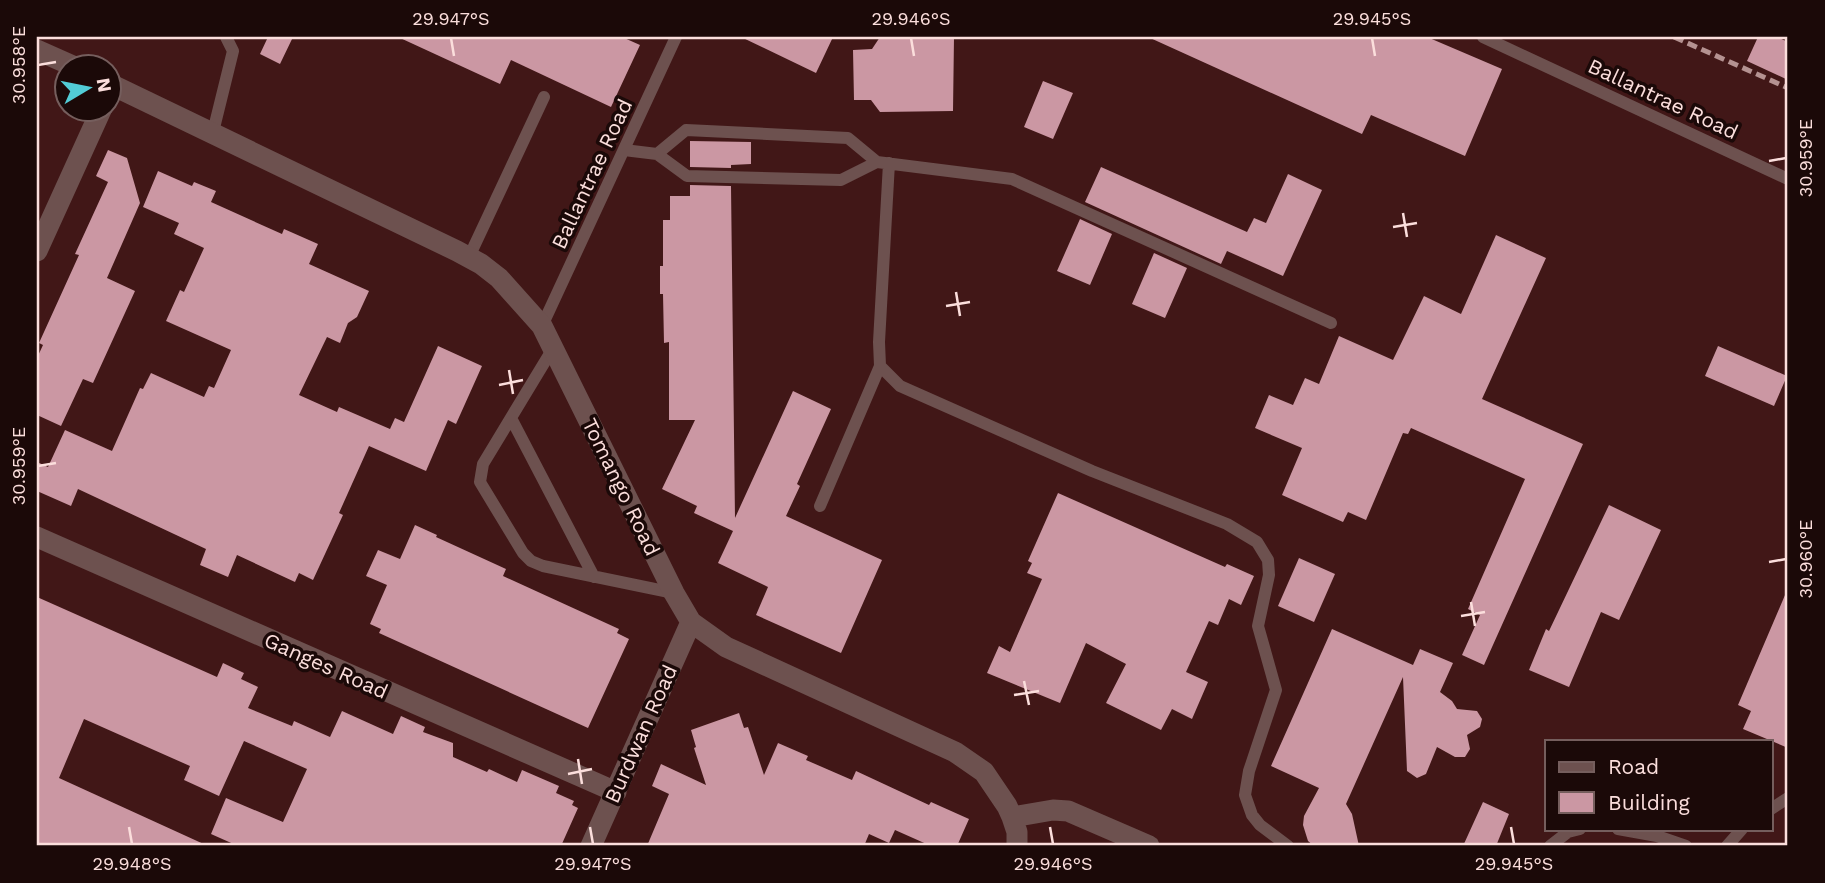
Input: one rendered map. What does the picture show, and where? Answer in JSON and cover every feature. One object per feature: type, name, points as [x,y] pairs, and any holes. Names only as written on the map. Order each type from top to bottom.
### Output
[{"type":"street","name":"Tomango Road","points":[[122,92],[213,132],[469,257],[499,278],[542,326],[674,593],[691,622],[726,647],[954,752],[984,772],[1012,817]]},
{"type":"street","points":[[37,251],[96,122]]},
{"type":"street","name":"Ganges Road","points":[[37,537],[616,792]]},
{"type":"street","name":"Burdwan Road","points":[[591,846],[691,622]]},
{"type":"street","points":[[1017,846],[1017,832],[1012,817],[1053,810],[1068,811],[1149,846]]},
{"type":"lane","points":[[213,132],[233,51],[226,37]]},
{"type":"lane","name":"Ballantrae Road","points":[[542,326],[676,37]]},
{"type":"lane","name":"Ballantrae Road","points":[[1483,37],[1788,179]]},
{"type":"lane","points":[[469,257],[544,97]]},
{"type":"lane","points":[[656,154],[686,130],[848,138],[883,163],[1012,179],[1331,323]]},
{"type":"lane","points":[[624,149],[656,154],[687,176],[841,180],[883,163]]},
{"type":"lane","points":[[820,506],[880,366],[883,163]]},
{"type":"lane","points":[[552,350],[483,464],[480,482],[484,491],[523,553],[531,561],[543,566],[674,593]]},
{"type":"lane","points":[[880,366],[900,386],[1092,471],[1227,524],[1257,542],[1268,560],[1269,575],[1258,626],[1276,690],[1249,771],[1245,795],[1252,815],[1260,825],[1287,846]]},
{"type":"lane","points":[[512,418],[594,577]]},
{"type":"lane","points":[[1772,808],[1788,798]]},
{"type":"lane","points":[[1550,846],[1576,830]]},
{"type":"lane","points":[[1624,830],[1657,836],[1686,846]]},
{"type":"lane","points":[[1727,846],[1741,830]]},
{"type":"building","points":[[268,37],[293,37],[280,64],[260,54]]},
{"type":"building","points":[[398,37],[622,37],[640,45],[611,107],[511,60],[500,84]]},
{"type":"building","points":[[741,37],[833,37],[816,73]]},
{"type":"building","points":[[880,37],[954,37],[953,111],[880,112],[871,100],[854,100],[853,50],[872,49]]},
{"type":"building","points":[[1148,37],[1427,37],[1502,69],[1465,156],[1371,115],[1362,134]]},
{"type":"building","points":[[1758,37],[1777,37],[1788,42],[1788,80],[1747,61]]},
{"type":"building","points":[[1043,81],[1073,93],[1053,139],[1024,127]]},
{"type":"building","points":[[690,141],[751,142],[751,164],[731,165],[731,168],[690,167]]},
{"type":"building","points":[[108,150],[127,158],[140,203],[107,278],[135,291],[93,383],[83,379],[61,426],[37,415],[37,358],[43,345],[39,343],[79,255],[75,254],[108,182],[96,176]]},
{"type":"building","points":[[1101,167],[1247,232],[1254,218],[1266,223],[1288,174],[1322,190],[1283,276],[1227,251],[1221,264],[1085,202]]},
{"type":"building","points":[[158,171],[192,186],[194,182],[216,191],[211,202],[282,234],[284,229],[318,244],[309,264],[369,291],[357,317],[348,323],[340,343],[327,337],[299,395],[337,412],[339,407],[390,429],[395,418],[404,422],[438,346],[482,366],[456,424],[448,420],[426,471],[369,446],[339,513],[343,515],[313,580],[299,573],[295,582],[237,555],[228,577],[200,565],[206,549],[78,489],[71,506],[37,491],[37,462],[48,467],[65,430],[112,451],[140,388],[143,389],[151,373],[204,397],[209,386],[214,388],[231,350],[166,321],[180,290],[184,292],[204,248],[174,234],[179,223],[143,207]]},
{"type":"building","points":[[690,185],[731,186],[735,518],[793,391],[831,409],[797,484],[800,486],[786,516],[882,560],[841,653],[756,615],[768,587],[718,563],[733,531],[694,513],[697,506],[662,489],[695,420],[669,420],[669,342],[664,343],[663,294],[660,294],[663,220],[670,220],[670,196],[690,196]]},
{"type":"building","points":[[1080,219],[1112,234],[1090,285],[1057,271]]},
{"type":"building","points":[[1496,235],[1546,258],[1482,399],[1583,444],[1484,665],[1462,655],[1480,615],[1468,609],[1525,479],[1411,428],[1408,434],[1403,433],[1366,520],[1348,512],[1343,522],[1282,495],[1302,448],[1255,428],[1269,395],[1293,405],[1305,378],[1319,384],[1339,336],[1393,360],[1424,296],[1461,314]]},
{"type":"building","points":[[1154,253],[1187,268],[1165,318],[1132,304]]},
{"type":"building","points":[[1718,346],[1787,376],[1774,406],[1705,376]]},
{"type":"building","points":[[1058,493],[1225,567],[1227,564],[1254,576],[1241,605],[1229,599],[1218,625],[1209,621],[1186,672],[1208,682],[1192,719],[1172,709],[1161,730],[1106,703],[1126,664],[1086,643],[1060,703],[987,673],[999,646],[1010,652],[1042,579],[1027,573],[1032,563],[1028,561]]},
{"type":"building","points":[[1609,505],[1661,530],[1619,620],[1601,612],[1569,687],[1529,670],[1546,629],[1549,631]]},
{"type":"building","points":[[415,525],[506,569],[503,576],[619,629],[617,633],[629,639],[588,728],[379,633],[381,629],[370,624],[387,585],[366,576],[378,550],[400,559]]},
{"type":"building","points":[[1299,558],[1335,574],[1314,622],[1278,606]]},
{"type":"building","points":[[1788,588],[1788,748],[1743,729],[1751,711],[1738,705]]},
{"type":"building","points":[[37,597],[217,677],[223,663],[244,673],[241,679],[258,687],[248,708],[292,726],[294,721],[330,737],[342,711],[393,734],[401,716],[425,727],[423,732],[453,743],[453,757],[517,782],[522,770],[559,786],[556,793],[574,801],[572,805],[578,808],[561,846],[238,846],[211,834],[226,798],[283,822],[307,769],[244,741],[219,796],[184,780],[190,766],[84,719],[59,778],[208,846],[37,846]]},
{"type":"building","points":[[1332,629],[1413,665],[1420,649],[1453,663],[1440,692],[1452,701],[1457,709],[1477,711],[1482,719],[1480,727],[1467,735],[1470,749],[1465,757],[1455,757],[1437,747],[1426,774],[1417,778],[1407,771],[1403,677],[1346,804],[1352,814],[1359,846],[1314,846],[1308,841],[1303,825],[1304,816],[1319,788],[1271,766]]},
{"type":"building","points":[[739,713],[744,728],[748,727],[764,775],[778,743],[808,756],[806,760],[852,780],[856,771],[929,805],[931,802],[969,819],[957,846],[931,846],[895,830],[889,843],[869,834],[864,846],[647,846],[669,794],[652,786],[661,764],[706,785],[691,730]]},
{"type":"building","points":[[1483,802],[1509,814],[1496,846],[1463,846]]},
{"type":"railway","points":[[1674,37],[1788,88]]}]
